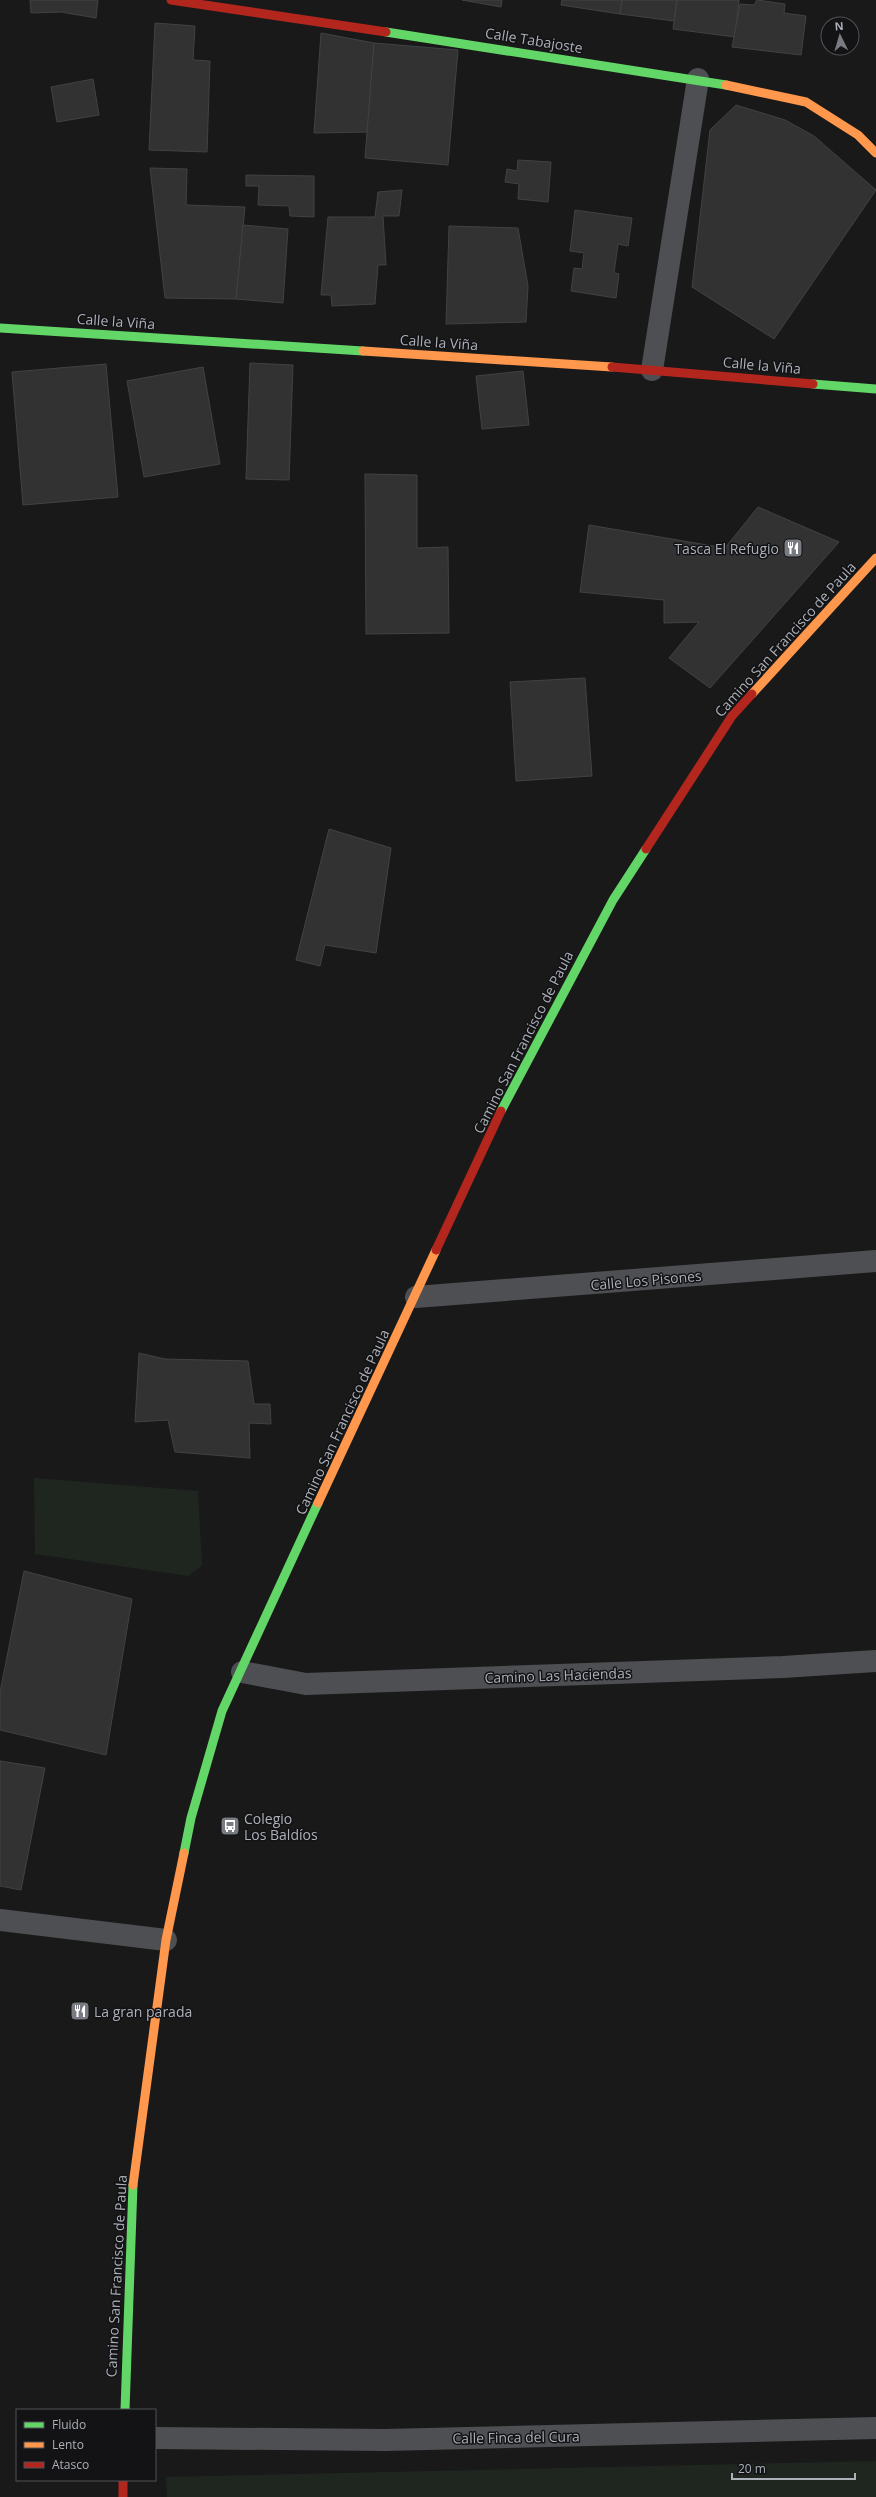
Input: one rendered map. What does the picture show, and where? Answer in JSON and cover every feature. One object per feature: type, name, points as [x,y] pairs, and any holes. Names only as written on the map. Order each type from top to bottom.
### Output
[{"type":"main road","name":"Calle Tabajoste","points":[[171,0],[698,79],[806,102],[858,135],[876,153]]},
{"type":"main road","name":"Calle la Viña","points":[[0,328],[652,370],[876,389]]},
{"type":"main road","name":"Camino San Francisco de Paula","points":[[125,2409],[132,2194],[166,1940],[191,1818],[222,1711],[242,1672],[507,1097],[613,900],[732,716],[876,558]]},
{"type":"main road","points":[[123,2481],[123,2497]]},
{"type":"street","points":[[652,370],[698,79]]},
{"type":"street","name":"Calle Los Pisones","points":[[416,1297],[876,1261]]},
{"type":"street","name":"Camino Las Haciendas","points":[[242,1672],[306,1684],[783,1667],[876,1661]]},
{"type":"street","points":[[0,1920],[166,1940]]},
{"type":"street","name":"Calle Finca del Cura","points":[[156,2438],[385,2440],[876,2428]]},
{"type":"shaded area","points":[[34,1478],[198,1491],[202,1565],[189,1576],[35,1554]]},
{"type":"shaded area","points":[[876,2461],[876,2497],[167,2497],[166,2477]]},
{"type":"building","points":[[30,0],[98,0],[96,18],[61,12],[31,13]]},
{"type":"building","points":[[462,0],[502,0],[501,7]]},
{"type":"building","points":[[562,0],[622,0],[620,14],[561,5]]},
{"type":"building","points":[[622,0],[677,0],[674,21],[620,14]]},
{"type":"building","points":[[677,0],[739,0],[735,37],[673,29]]},
{"type":"building","points":[[757,0],[785,4],[784,13],[806,16],[801,55],[732,47],[740,4],[754,5]]},
{"type":"building","points":[[155,23],[195,26],[193,60],[210,61],[207,152],[149,150]]},
{"type":"building","points":[[321,33],[374,43],[368,132],[314,133]]},
{"type":"building","points":[[374,43],[458,50],[448,165],[365,158]]},
{"type":"building","points":[[93,79],[99,115],[57,122],[51,87]]},
{"type":"building","points":[[736,105],[785,120],[814,136],[876,190],[774,339],[692,287],[710,130]]},
{"type":"building","points":[[518,160],[551,162],[548,202],[518,199],[519,184],[505,182],[507,169],[517,171]]},
{"type":"building","points":[[150,168],[187,169],[186,205],[245,207],[236,299],[165,298]]},
{"type":"building","points":[[246,175],[314,176],[314,217],[290,216],[289,206],[258,205],[259,186],[246,186]]},
{"type":"building","points":[[402,190],[399,216],[383,216],[386,265],[378,265],[375,304],[332,306],[331,295],[321,295],[328,217],[375,217],[378,192]]},
{"type":"building","points":[[575,210],[632,218],[628,246],[618,244],[614,273],[619,274],[616,298],[571,291],[574,268],[582,269],[584,253],[570,251]]},
{"type":"building","points":[[243,225],[288,229],[283,303],[236,299]]},
{"type":"building","points":[[449,226],[518,228],[528,286],[526,322],[446,324]]},
{"type":"building","points":[[250,363],[293,365],[289,480],[246,479]]},
{"type":"building","points":[[106,364],[118,497],[23,505],[12,372]]},
{"type":"building","points":[[203,367],[220,464],[144,477],[127,381]]},
{"type":"building","points":[[523,371],[529,425],[482,429],[476,376]]},
{"type":"building","points":[[365,474],[417,475],[417,548],[448,547],[449,633],[366,634]]},
{"type":"building","points":[[758,507],[839,542],[710,688],[669,658],[699,622],[664,623],[664,600],[580,592],[589,525],[725,548]]},
{"type":"building","points":[[585,678],[592,776],[516,781],[510,682]]},
{"type":"building","points":[[329,829],[391,848],[376,953],[325,945],[320,966],[296,960]]},
{"type":"building","points":[[139,1353],[165,1359],[248,1361],[254,1404],[270,1404],[271,1424],[249,1423],[250,1458],[175,1452],[168,1420],[135,1422]]},
{"type":"building","points":[[24,1571],[132,1599],[106,1755],[0,1730],[0,1692]]},
{"type":"building","points":[[0,1761],[45,1768],[21,1890],[0,1886]]},
{"type":"traffic: fast","points":[[386,32],[726,85]]},
{"type":"traffic: fast","points":[[0,328],[363,351]]},
{"type":"traffic: fast","points":[[813,384],[876,389]]},
{"type":"traffic: fast","points":[[501,1111],[613,900],[646,849]]},
{"type":"traffic: fast","points":[[184,1853],[191,1818],[222,1711],[318,1503]]},
{"type":"traffic: fast","points":[[125,2409],[133,2185]]},
{"type":"traffic: slow","points":[[726,85],[806,102],[858,135],[876,153]]},
{"type":"traffic: slow","points":[[363,351],[612,367]]},
{"type":"traffic: slow","points":[[752,694],[876,558]]},
{"type":"traffic: slow","points":[[318,1503],[436,1250]]},
{"type":"traffic: slow","points":[[133,2185],[166,1940],[184,1853]]},
{"type":"traffic: jam","points":[[171,0],[386,32]]},
{"type":"traffic: jam","points":[[612,367],[813,384]]},
{"type":"traffic: jam","points":[[646,849],[732,716],[752,694]]},
{"type":"traffic: jam","points":[[436,1250],[501,1111]]},
{"type":"traffic: jam","points":[[123,2481],[123,2497]]},
{"type":"place","name":"Tasca El Refugio","points":[[793,548]]},
{"type":"place","name":"Colegio Los Baldíos","points":[[230,1826]]},
{"type":"place","name":"La gran parada","points":[[80,2011]]}]
